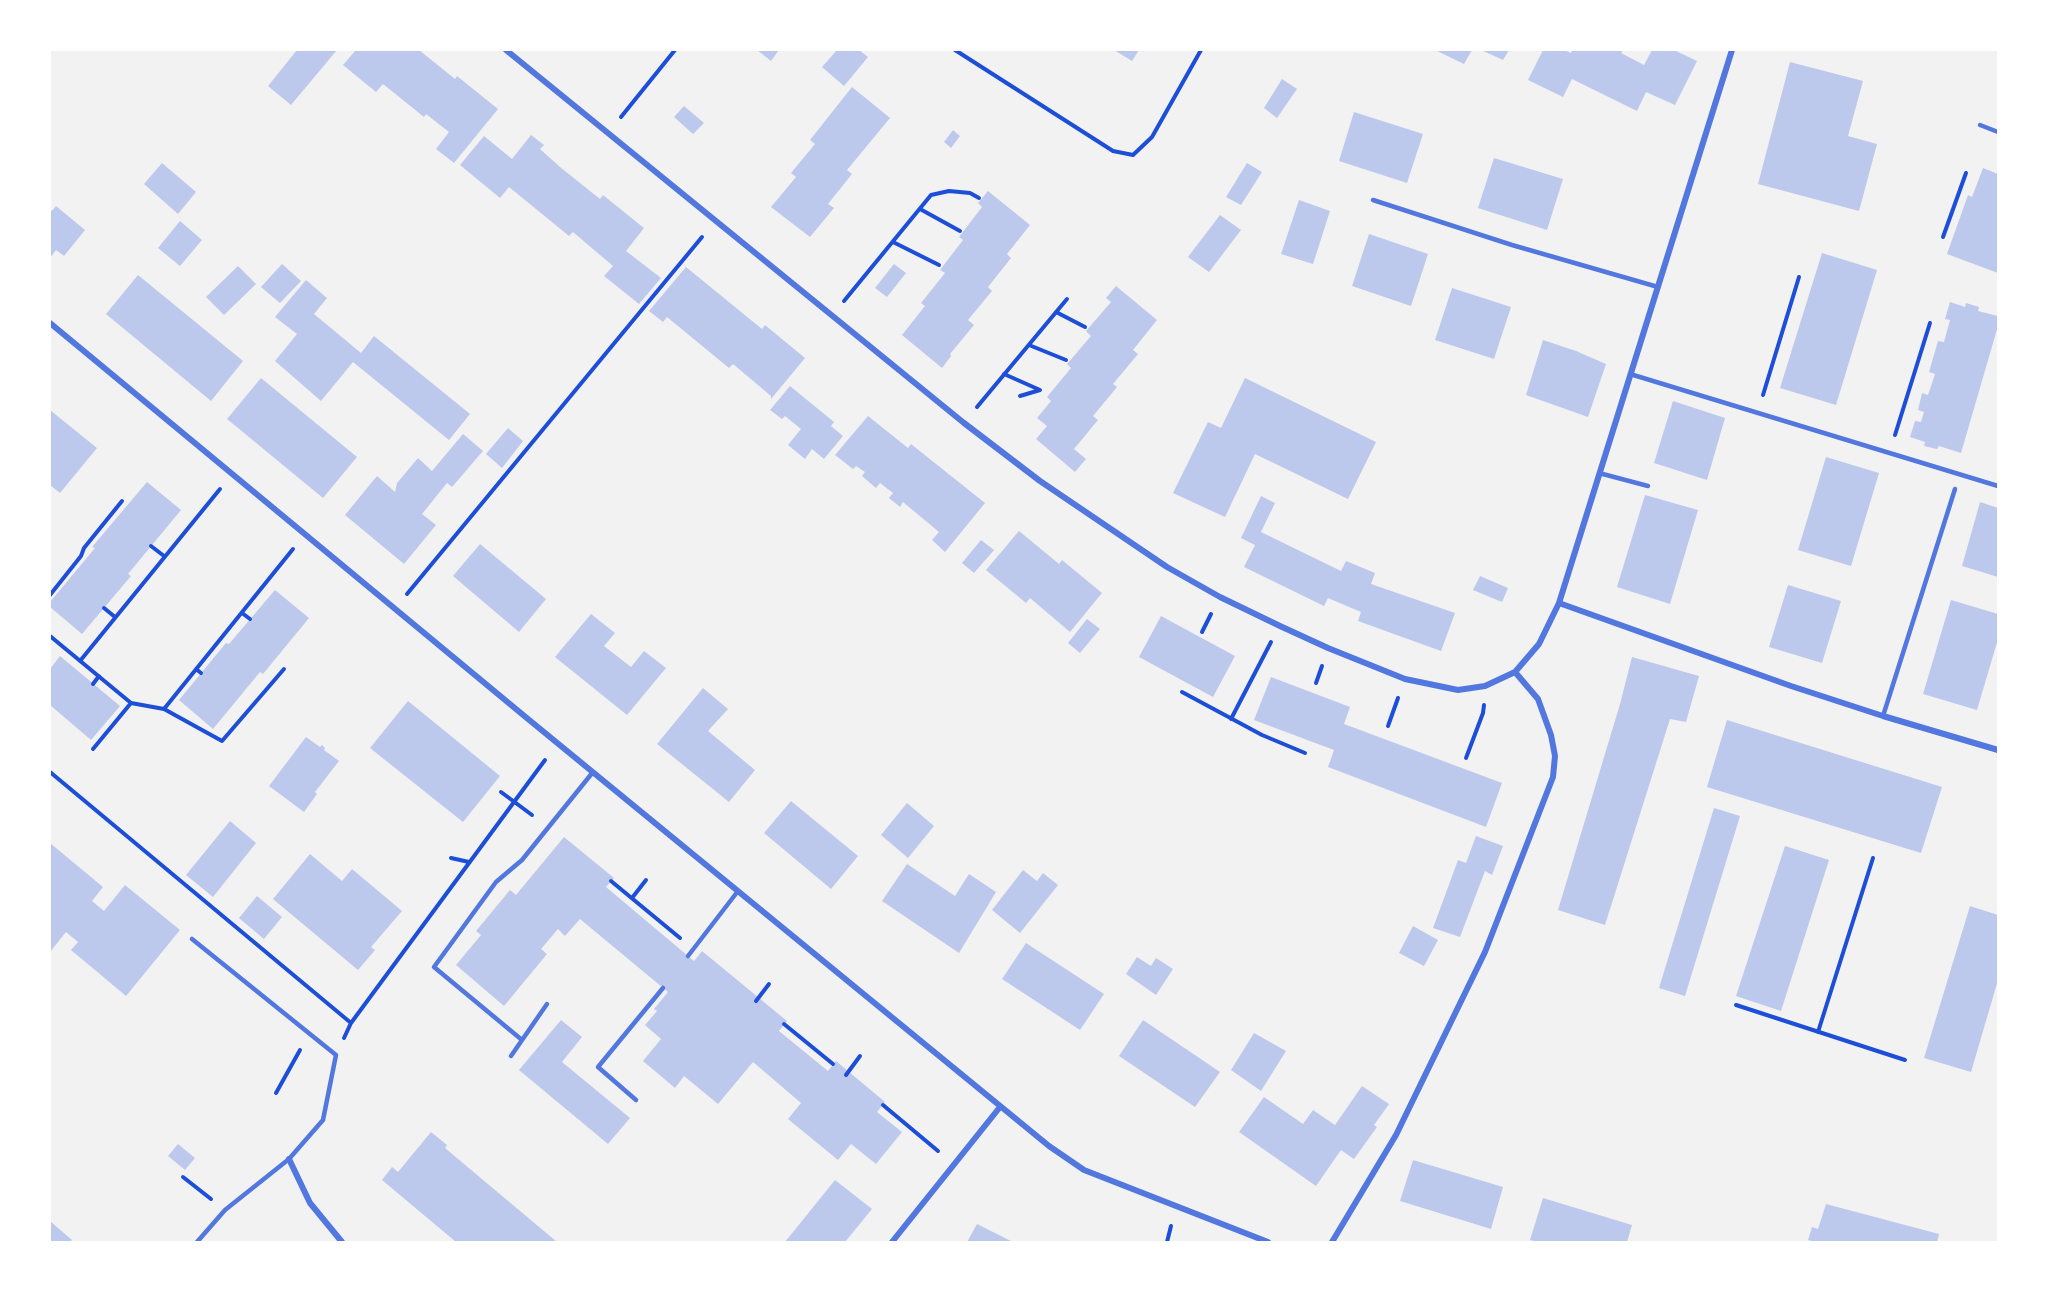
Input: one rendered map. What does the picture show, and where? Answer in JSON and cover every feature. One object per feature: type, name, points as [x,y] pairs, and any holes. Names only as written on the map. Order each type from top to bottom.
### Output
[{"type":"street","points":[[506,50],[964,423],[1040,481],[1167,567],[1220,597],[1328,648],[1405,679],[1458,690],[1485,686],[1515,672],[1539,644],[1559,603],[1732,50]]},
{"type":"street","points":[[50,323],[1049,1146],[1084,1170],[1268,1242]]},
{"type":"street","points":[[1559,603],[1727,665],[1883,716],[1998,750]]},
{"type":"street","points":[[1332,1242],[1396,1135],[1485,952],[1553,777],[1555,756],[1551,735],[1538,699],[1515,672]]},
{"type":"street","points":[[892,1242],[1000,1107]]},
{"type":"street","points":[[289,1159],[310,1203],[342,1242]]},
{"type":"lane","points":[[1980,125],[1998,132]]},
{"type":"lane","points":[[1373,200],[1512,245],[1658,287]]},
{"type":"lane","points":[[1630,374],[1998,486]]},
{"type":"lane","points":[[1599,473],[1648,486]]},
{"type":"lane","points":[[1883,716],[1955,489]]},
{"type":"lane","points":[[522,1040],[434,967],[496,882],[522,860],[593,772]]},
{"type":"lane","points":[[688,956],[738,891]]},
{"type":"lane","points":[[192,939],[336,1055],[323,1119],[289,1159],[225,1210],[197,1242]]},
{"type":"lane","points":[[636,1100],[598,1068],[663,988]]},
{"type":"lane","points":[[511,1056],[547,1004]]},
{"type":"path","points":[[609,132],[675,50]]},
{"type":"path","points":[[955,50],[1113,151],[1133,155],[1152,137],[1201,50]]},
{"type":"path","points":[[1943,237],[1966,173]]},
{"type":"path","points":[[832,315],[932,195],[949,191],[970,193],[979,198]]},
{"type":"path","points":[[920,209],[960,231]]},
{"type":"path","points":[[395,608],[716,220]]},
{"type":"path","points":[[893,242],[939,265]]},
{"type":"path","points":[[1758,413],[1799,277]]},
{"type":"path","points":[[964,423],[1067,299]]},
{"type":"path","points":[[1056,312],[1085,327]]},
{"type":"path","points":[[1890,453],[1930,323]]},
{"type":"path","points":[[1029,345],[1066,360]]},
{"type":"path","points":[[1004,374],[1040,390],[1020,396]]},
{"type":"path","points":[[80,661],[231,474]]},
{"type":"path","points":[[50,595],[81,556],[84,548],[123,501]]},
{"type":"path","points":[[164,709],[305,534]]},
{"type":"path","points":[[151,546],[164,556]]},
{"type":"path","points":[[104,608],[115,617]]},
{"type":"path","points":[[242,612],[250,619]]},
{"type":"path","points":[[1231,719],[1280,626]]},
{"type":"path","points":[[50,636],[131,704],[164,709],[222,741],[284,669]]},
{"type":"path","points":[[196,669],[201,673]]},
{"type":"path","points":[[93,684],[99,676]]},
{"type":"path","points":[[1388,726],[1405,679]]},
{"type":"path","points":[[1466,758],[1484,713],[1485,686]]},
{"type":"path","points":[[1182,692],[1262,735],[1305,753]]},
{"type":"path","points":[[93,749],[131,704]]},
{"type":"path","points":[[336,1055],[351,1023],[558,743]]},
{"type":"path","points":[[50,772],[351,1023]]},
{"type":"path","points":[[451,858],[469,862]]},
{"type":"path","points":[[1818,1032],[1873,858]]},
{"type":"path","points":[[632,898],[646,880]]},
{"type":"path","points":[[611,881],[693,949]]},
{"type":"path","points":[[756,1001],[769,984]]},
{"type":"path","points":[[1736,1005],[1905,1060]]},
{"type":"path","points":[[784,1024],[833,1064]]},
{"type":"path","points":[[276,1094],[310,1034]]},
{"type":"path","points":[[846,1075],[860,1056]]},
{"type":"path","points":[[883,1105],[954,1165]]},
{"type":"path","points":[[183,1177],[225,1210]]},
{"type":"building","points":[[297,50],[337,50],[291,105],[268,86]]},
{"type":"building","points":[[356,50],[419,50],[455,79],[457,76],[498,109],[454,163],[436,149],[449,132],[426,114],[424,117],[383,84],[376,92],[343,65]]},
{"type":"building","points":[[757,50],[779,50],[771,61]]},
{"type":"building","points":[[837,50],[859,50],[868,57],[844,86],[822,67]]},
{"type":"building","points":[[1114,50],[1139,50],[1132,61]]},
{"type":"building","points":[[1435,50],[1472,50],[1464,64]]},
{"type":"building","points":[[1481,50],[1509,50],[1503,60]]},
{"type":"building","points":[[1543,50],[1564,50],[1571,53],[1572,50],[1623,50],[1621,53],[1644,65],[1652,50],[1674,50],[1697,61],[1675,105],[1646,92],[1637,111],[1572,79],[1563,97],[1528,80]]},
{"type":"building","points":[[1790,62],[1863,81],[1848,136],[1877,144],[1859,211],[1758,184]]},
{"type":"building","points":[[1282,79],[1297,89],[1277,118],[1264,108]]},
{"type":"building","points":[[852,87],[890,118],[847,170],[852,174],[828,204],[834,208],[810,237],[771,207],[796,177],[791,173],[815,144],[810,140]]},
{"type":"building","points":[[684,106],[704,123],[693,134],[674,117]]},
{"type":"building","points":[[1354,112],[1423,134],[1407,183],[1339,161]]},
{"type":"building","points":[[953,130],[960,136],[951,148],[944,142]]},
{"type":"building","points":[[531,135],[544,145],[540,149],[560,167],[600,199],[603,195],[644,228],[626,251],[661,278],[639,304],[604,276],[613,266],[573,232],[569,236],[509,187],[500,198],[460,165],[484,136],[512,159]]},
{"type":"building","points":[[1494,158],[1563,179],[1547,230],[1478,208]]},
{"type":"building","points":[[162,163],[196,192],[178,214],[144,184]]},
{"type":"building","points":[[1247,163],[1262,172],[1241,205],[1226,197]]},
{"type":"building","points":[[1983,168],[1998,174],[1998,273],[1947,254],[1968,195],[1972,197]]},
{"type":"building","points":[[988,191],[1030,225],[1007,254],[1011,258],[988,287],[992,291],[968,320],[974,325],[950,354],[951,356],[942,368],[902,335],[925,306],[921,303],[945,273],[940,270],[963,240],[959,237],[982,207],[978,203]]},
{"type":"building","points":[[1299,200],[1330,211],[1313,264],[1281,254]]},
{"type":"building","points":[[56,206],[85,230],[64,256],[56,250],[50,258],[50,209],[52,211]]},
{"type":"building","points":[[1220,215],[1241,230],[1209,272],[1188,257]]},
{"type":"building","points":[[180,221],[202,240],[180,266],[158,248]]},
{"type":"building","points":[[1369,234],[1428,254],[1411,306],[1352,286]]},
{"type":"building","points":[[1822,253],[1877,270],[1836,405],[1780,388]]},
{"type":"building","points":[[282,264],[301,281],[280,303],[261,287]]},
{"type":"building","points":[[894,264],[906,273],[887,297],[875,288]]},
{"type":"building","points":[[238,266],[256,284],[224,315],[206,297]]},
{"type":"building","points":[[686,267],[762,329],[765,325],[805,358],[771,399],[771,396],[733,364],[729,368],[667,317],[663,322],[649,311]]},
{"type":"building","points":[[138,275],[243,361],[211,401],[106,314]]},
{"type":"building","points":[[306,280],[327,298],[314,314],[361,353],[374,336],[470,414],[449,440],[353,362],[321,401],[275,361],[297,334],[275,317]]},
{"type":"building","points":[[1116,286],[1157,320],[1133,350],[1138,354],[1113,384],[1117,387],[1093,416],[1098,420],[1074,449],[1086,459],[1075,472],[1036,439],[1047,426],[1037,418],[1051,401],[1047,397],[1071,368],[1067,364],[1091,336],[1086,331],[1111,302],[1106,298]]},
{"type":"building","points":[[1452,288],[1511,307],[1494,359],[1435,340]]},
{"type":"building","points":[[1950,302],[1965,307],[1966,303],[1979,307],[1978,311],[1998,316],[1998,326],[1961,453],[1939,446],[1937,449],[1924,446],[1925,442],[1910,437],[1915,421],[1921,422],[1924,412],[1918,410],[1922,393],[1928,395],[1935,374],[1929,372],[1938,341],[1944,342],[1950,320],[1945,319]]},
{"type":"building","points":[[1543,340],[1606,364],[1588,417],[1526,395]]},
{"type":"building","points":[[261,378],[357,457],[323,498],[227,419]]},
{"type":"building","points":[[1245,378],[1376,442],[1348,499],[1255,454],[1225,517],[1173,493],[1208,422],[1221,428]]},
{"type":"building","points":[[790,386],[834,422],[831,426],[843,436],[824,459],[812,449],[805,459],[788,445],[801,429],[785,416],[782,419],[770,410]]},
{"type":"building","points":[[1673,401],[1725,418],[1707,480],[1654,463]]},
{"type":"building","points":[[50,410],[97,448],[60,493],[50,485]]},
{"type":"building","points":[[868,416],[908,448],[911,444],[985,503],[945,552],[932,540],[939,532],[903,502],[900,507],[889,498],[893,493],[880,483],[876,488],[862,476],[865,472],[856,466],[853,469],[835,455]]},
{"type":"building","points":[[508,428],[523,441],[502,468],[486,454]]},
{"type":"building","points":[[463,434],[483,451],[452,487],[447,483],[422,514],[436,525],[404,564],[345,515],[377,476],[395,492],[397,483],[418,458],[432,471]]},
{"type":"building","points":[[1826,457],[1879,473],[1851,566],[1798,550]]},
{"type":"building","points":[[147,482],[181,510],[128,574],[131,576],[82,634],[50,607],[50,602],[95,548],[92,547]]},
{"type":"building","points":[[1645,495],[1698,510],[1670,604],[1617,587]]},
{"type":"building","points":[[1261,496],[1275,503],[1261,532],[1341,571],[1346,561],[1375,573],[1371,584],[1455,613],[1441,651],[1358,621],[1361,612],[1328,598],[1324,606],[1244,567],[1255,545],[1241,538]]},
{"type":"building","points":[[1980,502],[1998,508],[1998,577],[1962,566]]},
{"type":"building","points":[[1019,531],[1059,564],[1062,560],[1102,593],[1070,632],[1030,598],[1026,603],[986,570]]},
{"type":"building","points":[[981,540],[994,550],[974,573],[962,563]]},
{"type":"building","points":[[480,544],[546,599],[519,632],[453,576]]},
{"type":"building","points":[[1480,576],[1508,588],[1502,602],[1473,590]]},
{"type":"building","points":[[1788,585],[1841,601],[1822,663],[1769,647]]},
{"type":"building","points":[[275,590],[309,618],[263,674],[260,672],[213,729],[179,700],[226,643],[229,644]]},
{"type":"building","points":[[1951,600],[1998,614],[1998,639],[1977,710],[1923,694]]},
{"type":"building","points":[[591,614],[615,633],[604,646],[631,667],[644,651],[666,668],[627,715],[555,657]]},
{"type":"building","points":[[1161,616],[1235,656],[1213,697],[1139,657]]},
{"type":"building","points":[[1087,619],[1100,629],[1080,653],[1068,643]]},
{"type":"building","points":[[60,656],[120,706],[91,740],[50,705],[50,669]]},
{"type":"building","points":[[1632,657],[1699,676],[1686,722],[1670,719],[1605,925],[1558,910]]},
{"type":"building","points":[[1271,677],[1350,707],[1344,724],[1502,783],[1486,827],[1328,767],[1334,750],[1254,720]]},
{"type":"building","points":[[703,688],[728,709],[708,731],[755,770],[729,802],[657,744]]},
{"type":"building","points":[[408,701],[500,776],[463,822],[370,748]]},
{"type":"building","points":[[1727,720],[1942,787],[1921,853],[1707,787]]},
{"type":"building","points":[[306,737],[320,747],[322,745],[324,750],[339,761],[315,792],[317,794],[304,812],[269,786]]},
{"type":"building","points":[[791,801],[858,856],[831,889],[764,833]]},
{"type":"building","points":[[907,803],[934,826],[908,858],[881,835]]},
{"type":"building","points":[[1714,808],[1740,816],[1685,996],[1659,988]]},
{"type":"building","points":[[230,821],[256,843],[213,897],[186,875]]},
{"type":"building","points":[[1476,836],[1503,846],[1492,875],[1485,871],[1460,937],[1433,928],[1458,860],[1466,863]]},
{"type":"building","points":[[564,837],[614,878],[606,887],[694,961],[702,951],[787,1021],[779,1031],[828,1071],[836,1061],[885,1102],[877,1112],[902,1132],[876,1164],[851,1144],[838,1160],[788,1119],[801,1103],[753,1062],[718,1104],[684,1076],[675,1088],[643,1061],[661,1039],[645,1025],[657,1011],[654,1009],[668,992],[580,919],[565,936],[558,929],[541,949],[547,954],[504,1006],[456,965],[481,935],[476,931],[510,890],[516,895]]},
{"type":"building","points":[[50,843],[103,887],[92,901],[104,911],[125,885],[180,930],[126,996],[71,950],[78,942],[66,932],[50,952]]},
{"type":"building","points":[[1785,846],[1829,860],[1781,1011],[1736,996]]},
{"type":"building","points":[[310,854],[342,881],[352,869],[402,911],[371,947],[375,950],[358,970],[273,899]]},
{"type":"building","points":[[907,864],[955,896],[969,874],[996,892],[959,953],[882,901]]},
{"type":"building","points":[[1023,870],[1037,881],[1043,873],[1058,885],[1020,933],[992,910]]},
{"type":"building","points":[[257,896],[282,917],[264,939],[239,918]]},
{"type":"building","points":[[1970,906],[1998,915],[1998,980],[1971,1072],[1924,1058]]},
{"type":"building","points":[[1413,926],[1438,940],[1424,966],[1399,953]]},
{"type":"building","points":[[1026,943],[1104,994],[1080,1030],[1002,979]]},
{"type":"building","points":[[1137,957],[1151,966],[1156,958],[1173,969],[1156,995],[1126,974]]},
{"type":"building","points":[[561,1020],[582,1037],[562,1062],[630,1118],[608,1144],[519,1070]]},
{"type":"building","points":[[1143,1020],[1220,1072],[1195,1107],[1119,1056]]},
{"type":"building","points":[[1254,1033],[1286,1051],[1261,1091],[1231,1070]]},
{"type":"building","points":[[1362,1086],[1389,1104],[1374,1125],[1377,1127],[1354,1159],[1341,1150],[1316,1186],[1239,1132],[1264,1097],[1303,1124],[1313,1110],[1335,1125]]},
{"type":"building","points":[[431,1132],[447,1145],[445,1148],[557,1242],[456,1242],[382,1180],[392,1167],[398,1172]]},
{"type":"building","points":[[178,1144],[195,1158],[185,1170],[168,1156]]},
{"type":"building","points":[[1413,1160],[1503,1187],[1491,1229],[1400,1201]]},
{"type":"building","points":[[835,1180],[872,1209],[845,1242],[785,1242]]},
{"type":"building","points":[[1543,1198],[1632,1225],[1627,1242],[1538,1242],[1530,1240]]},
{"type":"building","points":[[1826,1204],[1939,1234],[1937,1242],[1815,1242],[1808,1240],[1812,1227],[1818,1229]]},
{"type":"building","points":[[50,1221],[72,1240],[70,1242],[50,1242]]},
{"type":"building","points":[[977,1224],[1013,1242],[967,1242]]}]
